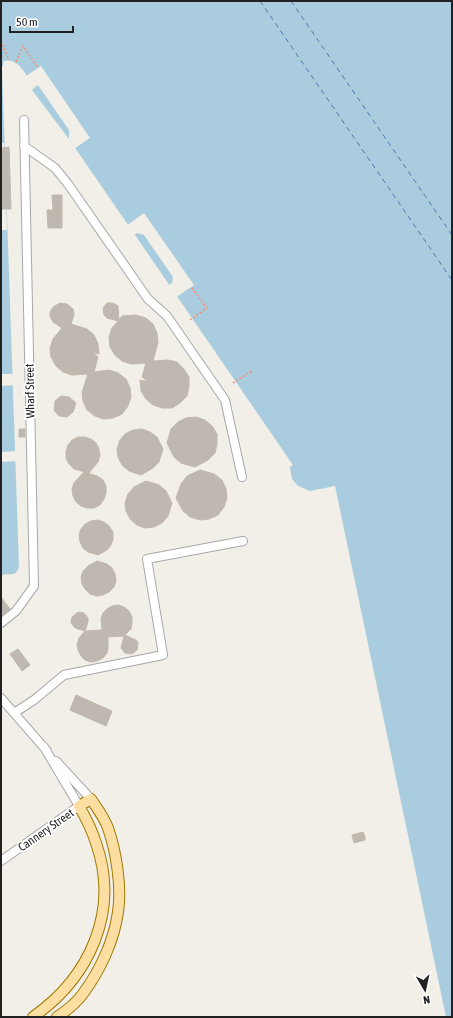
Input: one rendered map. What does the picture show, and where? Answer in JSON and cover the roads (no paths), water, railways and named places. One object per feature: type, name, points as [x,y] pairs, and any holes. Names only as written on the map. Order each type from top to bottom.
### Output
[{"type":"main road","name":"Cannery Street","points":[[79,806],[91,799]]},
{"type":"main road","points":[[57,1017],[82,996],[98,971],[111,939],[118,910],[116,856],[107,827],[91,799]]},
{"type":"main road","points":[[33,1017],[55,1001],[75,979],[92,949],[102,916],[104,880],[99,851],[91,828],[79,806]]},
{"type":"street","name":"Wharf Street","points":[[1,623],[16,611],[34,586],[24,120]]},
{"type":"street","points":[[24,146],[55,168],[68,184],[148,299],[167,316],[225,400],[242,477]]},
{"type":"street","points":[[14,713],[34,700],[64,675],[163,655],[147,559],[243,541]]},
{"type":"street","points":[[1,698],[91,799]]},
{"type":"street","points":[[44,747],[79,806]]},
{"type":"street","name":"Cannery Street","points":[[1,860],[79,806]]},
{"type":"water","points":[[1,1],[452,1],[452,1017],[446,1017],[335,486],[310,491],[298,486],[292,479],[290,467],[293,465],[69,139],[32,90],[34,88],[22,69],[14,62],[9,61],[4,61],[2,68],[19,567],[16,572],[12,574],[1,575]]}]
